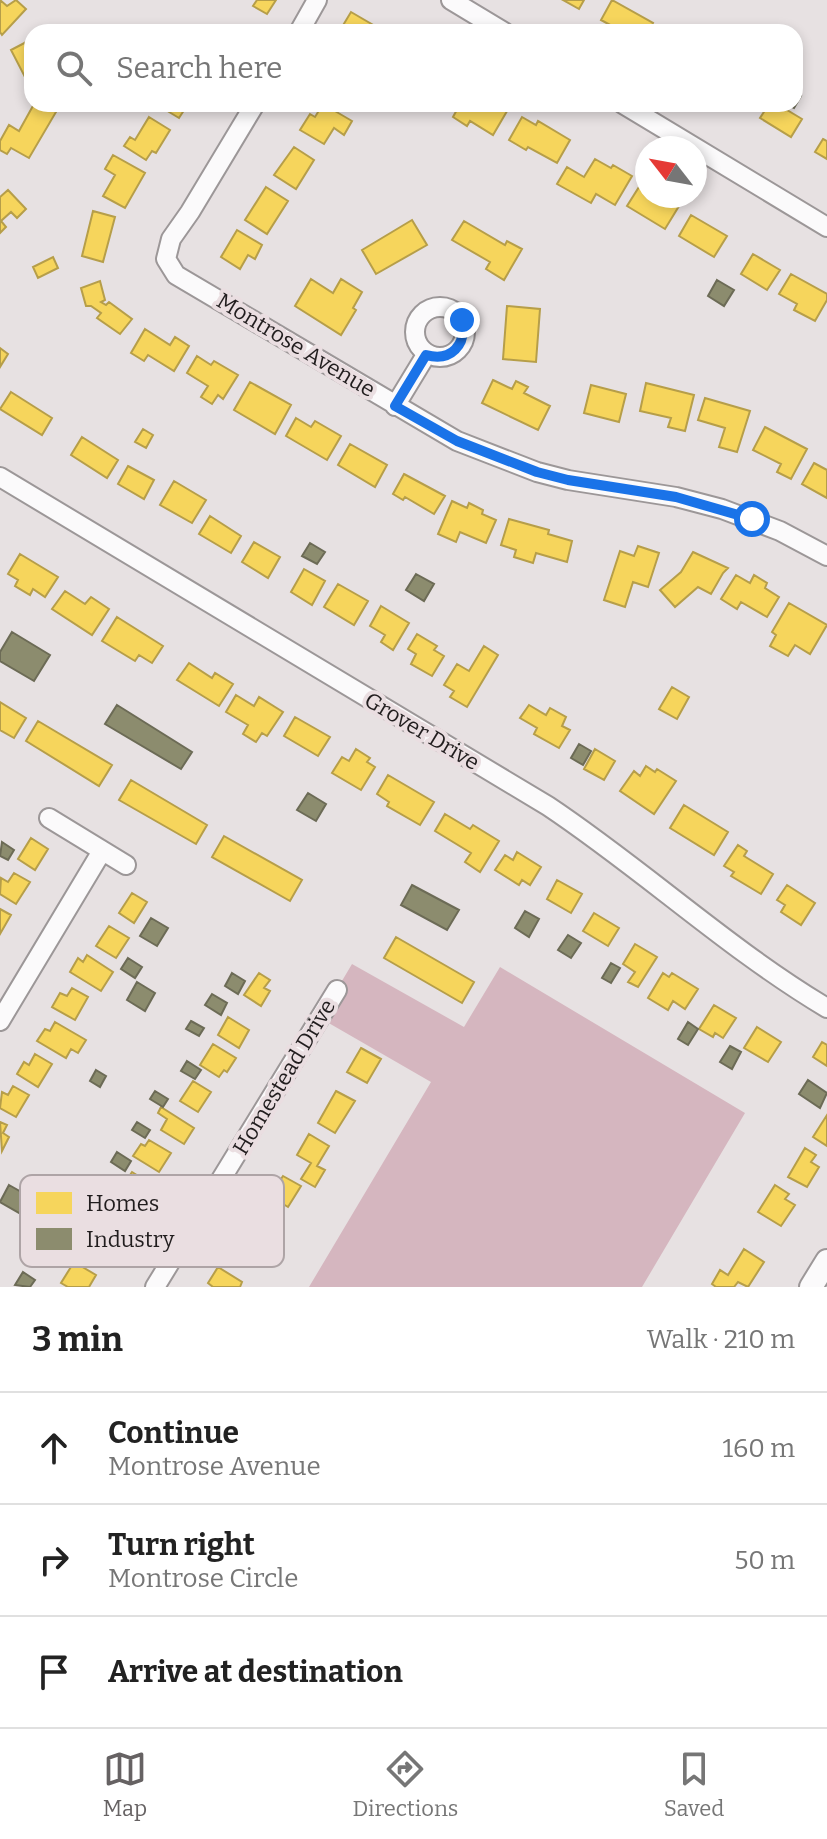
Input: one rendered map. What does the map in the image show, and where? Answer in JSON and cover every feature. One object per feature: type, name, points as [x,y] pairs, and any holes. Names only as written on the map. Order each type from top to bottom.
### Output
[{"type":"street","points":[[304,24],[317,0]]},
{"type":"street","points":[[451,0],[491,24]]},
{"type":"street","name":"Montrose Avenue","points":[[250,112],[166,249],[169,267],[176,275],[457,441],[510,463],[568,480],[676,497],[722,509],[780,531],[827,556]]},
{"type":"street","points":[[636,112],[827,227]]},
{"type":"street","points":[[395,406],[426,355]]},
{"type":"street","name":"Grover Drive","points":[[0,477],[548,806],[626,860],[761,967],[827,1008]]},
{"type":"street","points":[[49,818],[126,865]]},
{"type":"street","points":[[0,1021],[102,851]]},
{"type":"street","name":"Homestead Drive","points":[[224,1175],[337,990]]},
{"type":"street","points":[[816,1285],[827,1261]]},
{"type":"street","name":"Homestead Drive","points":[[155,1287],[167,1267]]},
{"type":"shaded area","points":[[352,964],[464,1027],[500,967],[745,1113],[642,1287],[309,1287],[431,1082],[320,1018]]},
{"type":"building: Homes","points":[[0,0],[7,6],[16,0],[26,9],[2,35],[0,32]]},
{"type":"building: Homes","points":[[257,0],[276,0],[267,14],[253,6]]},
{"type":"building: Homes","points":[[563,0],[584,0],[579,9]]},
{"type":"building: Homes","points":[[612,0],[653,23],[608,24],[601,20]]},
{"type":"building: Homes","points":[[351,12],[371,24],[344,24]]},
{"type":"building: Homes","points":[[24,43],[24,75],[11,50]]},
{"type":"building: Homes","points":[[30,112],[56,112],[29,158],[11,148],[7,154],[0,150],[0,141],[9,125],[19,131]]},
{"type":"building: Homes","points":[[169,112],[183,112],[179,118]]},
{"type":"building: Homes","points":[[318,112],[337,112],[352,121],[344,135],[334,128],[324,144],[300,130],[310,114],[315,117]]},
{"type":"building: Homes","points":[[456,112],[506,112],[493,135],[470,121],[467,126],[453,117]]},
{"type":"building: Homes","points":[[764,112],[790,112],[802,119],[791,137],[760,118]]},
{"type":"building: Homes","points":[[149,117],[170,130],[156,153],[152,151],[146,160],[124,146],[130,137],[135,140]]},
{"type":"building: Homes","points":[[522,117],[536,125],[538,121],[570,140],[557,163],[509,140]]},
{"type":"building: Homes","points":[[823,139],[827,141],[827,159],[815,152]]},
{"type":"building: Homes","points":[[294,147],[314,160],[296,189],[274,175]]},
{"type":"building: Homes","points":[[113,155],[145,173],[125,208],[103,196],[115,175],[105,169]]},
{"type":"building: Homes","points":[[595,159],[632,176],[615,205],[596,194],[591,203],[557,184],[567,167],[584,177]]},
{"type":"building: Homes","points":[[266,187],[288,201],[267,234],[245,220]]},
{"type":"building: Homes","points":[[8,190],[26,209],[17,218],[11,212],[1,221],[6,227],[0,233],[0,197]]},
{"type":"building: Homes","points":[[635,193],[635,208],[678,208],[665,229],[627,206]]},
{"type":"building: Homes","points":[[93,211],[115,217],[103,262],[82,256]]},
{"type":"building: Homes","points":[[691,215],[727,236],[714,257],[679,236]]},
{"type":"building: Homes","points":[[412,220],[427,245],[376,274],[362,250]]},
{"type":"building: Homes","points":[[464,221],[505,245],[507,241],[522,249],[504,280],[486,269],[490,262],[452,240]]},
{"type":"building: Homes","points":[[237,230],[262,245],[255,259],[248,255],[240,269],[221,257]]},
{"type":"building: Homes","points":[[753,254],[780,270],[767,290],[741,274]]},
{"type":"building: Homes","points":[[53,257],[58,268],[38,278],[33,267]]},
{"type":"building: Homes","points":[[791,274],[827,294],[827,300],[815,321],[794,310],[797,304],[779,294]]},
{"type":"building: Homes","points":[[311,279],[333,293],[341,279],[362,292],[353,308],[356,310],[341,335],[295,306]]},
{"type":"building: Homes","points":[[100,281],[105,300],[101,302],[106,305],[109,302],[132,319],[120,334],[97,318],[101,313],[86,306],[81,288]]},
{"type":"building: Homes","points":[[507,306],[540,309],[536,362],[503,359]]},
{"type":"building: Homes","points":[[145,329],[170,345],[175,337],[189,346],[174,371],[148,355],[144,361],[131,353]]},
{"type":"building: Homes","points":[[0,348],[8,354],[0,367]]},
{"type":"building: Homes","points":[[197,356],[211,365],[214,361],[238,375],[223,399],[218,395],[212,404],[201,397],[208,386],[187,373]]},
{"type":"building: Homes","points":[[493,380],[512,389],[516,381],[528,387],[524,393],[550,406],[538,430],[482,403]]},
{"type":"building: Homes","points":[[250,382],[291,405],[275,434],[234,410]]},
{"type":"building: Homes","points":[[646,383],[694,395],[685,431],[668,427],[671,418],[640,411]]},
{"type":"building: Homes","points":[[591,385],[626,394],[619,422],[584,413]]},
{"type":"building: Homes","points":[[11,392],[52,418],[42,435],[0,409]]},
{"type":"building: Homes","points":[[705,398],[750,411],[737,452],[719,447],[725,428],[698,420]]},
{"type":"building: Homes","points":[[296,418],[311,427],[315,421],[341,436],[327,460],[286,436]]},
{"type":"building: Homes","points":[[765,427],[807,449],[791,479],[777,472],[781,464],[753,450]]},
{"type":"building: Homes","points":[[143,429],[153,435],[146,448],[135,442]]},
{"type":"building: Homes","points":[[82,437],[118,460],[107,478],[71,455]]},
{"type":"building: Homes","points":[[350,444],[387,465],[375,487],[338,465]]},
{"type":"building: Homes","points":[[814,463],[827,470],[827,498],[802,484]]},
{"type":"building: Homes","points":[[128,466],[154,480],[144,499],[118,484]]},
{"type":"building: Homes","points":[[404,474],[445,496],[434,514],[405,497],[403,500],[393,494]]},
{"type":"building: Homes","points":[[174,481],[206,500],[192,523],[160,505]]},
{"type":"building: Homes","points":[[452,501],[467,508],[469,503],[496,520],[486,543],[460,532],[456,542],[438,534]]},
{"type":"building: Homes","points":[[210,516],[241,536],[231,553],[199,534]]},
{"type":"building: Homes","points":[[509,519],[549,530],[548,534],[572,541],[567,562],[536,553],[533,563],[514,557],[516,550],[501,545]]},
{"type":"building: Homes","points":[[254,542],[280,557],[268,578],[242,562]]},
{"type":"building: Homes","points":[[638,546],[659,553],[648,587],[633,582],[625,607],[604,600],[620,551],[634,556]]},
{"type":"building: Homes","points":[[693,552],[728,568],[711,594],[698,587],[675,607],[660,590],[681,572]]},
{"type":"building: Homes","points":[[20,554],[58,577],[45,597],[33,589],[30,595],[15,586],[18,580],[8,574]]},
{"type":"building: Homes","points":[[304,569],[325,581],[312,605],[291,592]]},
{"type":"building: Homes","points":[[736,575],[750,583],[754,575],[767,583],[765,588],[779,597],[767,617],[741,602],[737,609],[721,599]]},
{"type":"building: Homes","points":[[338,584],[368,601],[354,625],[324,607]]},
{"type":"building: Homes","points":[[65,591],[85,604],[91,597],[109,609],[92,635],[52,609]]},
{"type":"building: Homes","points":[[789,603],[827,625],[810,654],[795,645],[788,656],[770,646],[776,635],[772,632]]},
{"type":"building: Homes","points":[[381,606],[409,623],[393,650],[381,642],[385,635],[370,626]]},
{"type":"building: Homes","points":[[117,617],[163,646],[152,663],[139,655],[135,661],[102,641]]},
{"type":"building: Homes","points":[[417,634],[437,646],[434,650],[444,656],[432,676],[411,664],[416,654],[408,649]]},
{"type":"building: Homes","points":[[484,646],[498,655],[467,707],[450,697],[454,691],[444,685],[457,664],[469,671]]},
{"type":"building: Homes","points":[[189,663],[212,678],[215,673],[233,684],[219,706],[177,680]]},
{"type":"building: Homes","points":[[672,687],[689,697],[677,719],[659,709]]},
{"type":"building: Homes","points":[[236,695],[254,706],[259,697],[283,712],[267,736],[262,733],[256,742],[243,734],[248,725],[226,712]]},
{"type":"building: Homes","points":[[0,702],[26,718],[14,738],[0,730]]},
{"type":"building: Homes","points":[[529,705],[546,715],[550,708],[566,717],[562,726],[570,730],[559,748],[534,734],[537,728],[520,718]]},
{"type":"building: Homes","points":[[295,717],[330,737],[318,756],[284,736]]},
{"type":"building: Homes","points":[[38,721],[112,765],[99,786],[26,741]]},
{"type":"building: Homes","points":[[356,749],[370,758],[367,762],[375,767],[361,790],[332,773],[342,757],[349,761]]},
{"type":"building: Homes","points":[[595,749],[615,761],[604,780],[584,769]]},
{"type":"building: Homes","points":[[646,766],[676,781],[654,814],[620,791],[634,771],[640,776]]},
{"type":"building: Homes","points":[[388,775],[434,802],[420,825],[387,806],[389,802],[377,794]]},
{"type":"building: Homes","points":[[131,780],[207,825],[196,844],[119,800]]},
{"type":"building: Homes","points":[[684,805],[728,832],[714,855],[670,828]]},
{"type":"building: Homes","points":[[445,814],[470,829],[473,825],[499,841],[480,872],[465,862],[471,853],[435,831]]},
{"type":"building: Homes","points":[[224,836],[302,880],[290,901],[212,857]]},
{"type":"building: Homes","points":[[31,838],[48,849],[35,870],[18,859]]},
{"type":"building: Homes","points":[[738,845],[747,851],[744,856],[773,874],[761,894],[731,876],[734,872],[724,866]]},
{"type":"building: Homes","points":[[517,852],[541,867],[530,885],[522,880],[519,885],[495,870],[505,855],[513,860]]},
{"type":"building: Homes","points":[[14,873],[30,882],[16,904],[0,894],[1,878],[8,882]]},
{"type":"building: Homes","points":[[557,880],[582,894],[571,913],[547,899]]},
{"type":"building: Homes","points":[[787,885],[815,903],[801,925],[781,912],[785,905],[777,900]]},
{"type":"building: Homes","points":[[132,893],[147,902],[134,923],[119,913]]},
{"type":"building: Homes","points":[[0,909],[11,915],[0,934]]},
{"type":"building: Homes","points":[[594,913],[619,928],[608,946],[583,931]]},
{"type":"building: Homes","points":[[109,926],[129,938],[116,958],[96,946]]},
{"type":"building: Homes","points":[[396,937],[474,982],[462,1003],[384,958]]},
{"type":"building: Homes","points":[[635,944],[657,957],[638,987],[628,982],[635,972],[623,964]]},
{"type":"building: Homes","points":[[87,955],[113,972],[101,991],[70,972],[78,958],[83,962]]},
{"type":"building: Homes","points":[[259,973],[270,980],[264,988],[270,991],[261,1006],[244,995]]},
{"type":"building: Homes","points":[[663,973],[669,977],[672,973],[698,989],[685,1009],[673,1001],[668,1010],[648,998]]},
{"type":"building: Homes","points":[[72,988],[88,997],[75,1020],[52,1007],[60,993],[67,996]]},
{"type":"building: Homes","points":[[714,1005],[736,1018],[723,1038],[715,1033],[713,1037],[699,1029]]},
{"type":"building: Homes","points":[[228,1017],[249,1030],[239,1048],[218,1035]]},
{"type":"building: Homes","points":[[55,1022],[86,1040],[78,1053],[71,1049],[66,1058],[37,1041],[45,1029],[50,1031]]},
{"type":"building: Homes","points":[[757,1027],[781,1042],[768,1062],[744,1048]]},
{"type":"building: Homes","points":[[822,1042],[827,1045],[827,1066],[813,1057]]},
{"type":"building: Homes","points":[[213,1044],[236,1058],[227,1072],[224,1070],[219,1077],[200,1065]]},
{"type":"building: Homes","points":[[361,1048],[381,1059],[367,1083],[347,1072]]},
{"type":"building: Homes","points":[[35,1054],[52,1064],[38,1087],[17,1074],[24,1062],[29,1065]]},
{"type":"building: Homes","points":[[193,1081],[211,1092],[198,1112],[180,1101]]},
{"type":"building: Homes","points":[[13,1086],[29,1095],[16,1117],[0,1108],[2,1092],[8,1095]]},
{"type":"building: Homes","points":[[336,1091],[355,1101],[335,1133],[318,1123]]},
{"type":"building: Homes","points":[[161,1107],[194,1128],[184,1144],[161,1130],[167,1119],[158,1113]]},
{"type":"building: Homes","points":[[827,1115],[827,1146],[813,1137]]},
{"type":"building: Homes","points":[[0,1122],[7,1125],[3,1133],[9,1137],[2,1151]]},
{"type":"building: Homes","points":[[309,1134],[329,1146],[317,1166],[325,1170],[315,1187],[301,1179],[311,1163],[297,1155]]},
{"type":"building: Homes","points":[[149,1140],[171,1153],[159,1172],[133,1156],[141,1144],[145,1146]]},
{"type":"building: Homes","points":[[805,1148],[816,1155],[811,1162],[819,1167],[807,1187],[788,1177]]},
{"type":"building: Homes","points":[[284,1177],[301,1186],[288,1207],[284,1205]]},
{"type":"building: Homes","points":[[775,1185],[789,1194],[785,1199],[795,1205],[781,1226],[758,1212]]},
{"type":"building: Homes","points":[[744,1249],[764,1262],[748,1287],[738,1282],[734,1287],[716,1287],[712,1284],[720,1270],[728,1275]]},
{"type":"building: Homes","points":[[71,1267],[82,1267],[96,1275],[89,1287],[68,1287],[61,1283]]},
{"type":"building: Homes","points":[[218,1267],[242,1282],[240,1287],[213,1287],[208,1283]]},
{"type":"building: Industry","points":[[717,280],[734,290],[724,306],[708,296]]},
{"type":"building: Industry","points":[[310,543],[325,552],[317,564],[302,556]]},
{"type":"building: Industry","points":[[416,574],[434,584],[424,601],[406,590]]},
{"type":"building: Industry","points":[[12,632],[50,655],[34,681],[0,661],[0,652]]},
{"type":"building: Industry","points":[[117,705],[192,752],[181,769],[105,724]]},
{"type":"building: Industry","points":[[579,744],[591,751],[583,765],[571,758]]},
{"type":"building: Industry","points":[[308,793],[326,804],[316,821],[297,810]]},
{"type":"building: Industry","points":[[2,842],[14,850],[8,860],[0,856]]},
{"type":"building: Industry","points":[[412,885],[459,910],[447,930],[401,905]]},
{"type":"building: Industry","points":[[525,911],[539,919],[529,937],[515,928]]},
{"type":"building: Industry","points":[[151,918],[168,928],[157,946],[140,936]]},
{"type":"building: Industry","points":[[568,935],[581,943],[571,958],[558,950]]},
{"type":"building: Industry","points":[[128,958],[142,967],[135,978],[121,969]]},
{"type":"building: Industry","points":[[611,963],[620,968],[611,983],[602,978]]},
{"type":"building: Industry","points":[[232,973],[245,981],[238,994],[225,986]]},
{"type":"building: Industry","points":[[137,982],[155,993],[145,1011],[127,1000]]},
{"type":"building: Industry","points":[[212,994],[227,1003],[221,1015],[205,1005]]},
{"type":"building: Industry","points":[[191,1021],[204,1028],[199,1036],[186,1029]]},
{"type":"building: Industry","points":[[688,1022],[698,1029],[688,1045],[678,1039]]},
{"type":"building: Industry","points":[[730,1046],[741,1052],[732,1069],[720,1062]]},
{"type":"building: Industry","points":[[187,1061],[201,1070],[195,1079],[181,1071]]},
{"type":"building: Industry","points":[[96,1070],[106,1076],[100,1087],[90,1081]]},
{"type":"building: Industry","points":[[808,1080],[827,1093],[820,1108],[799,1094]]},
{"type":"building: Industry","points":[[155,1091],[168,1099],[163,1107],[150,1099]]},
{"type":"building: Industry","points":[[137,1122],[150,1130],[145,1138],[132,1130]]},
{"type":"building: Industry","points":[[117,1152],[131,1161],[125,1171],[111,1162]]},
{"type":"building: Industry","points":[[9,1185],[20,1191],[20,1213],[0,1202]]},
{"type":"building: Industry","points":[[23,1272],[35,1280],[30,1287],[15,1285]]},
{"type":"route","points":[[462,320],[464,331],[455,351],[445,356],[426,355],[395,406],[457,441],[537,472],[676,497],[752,519]]}]
